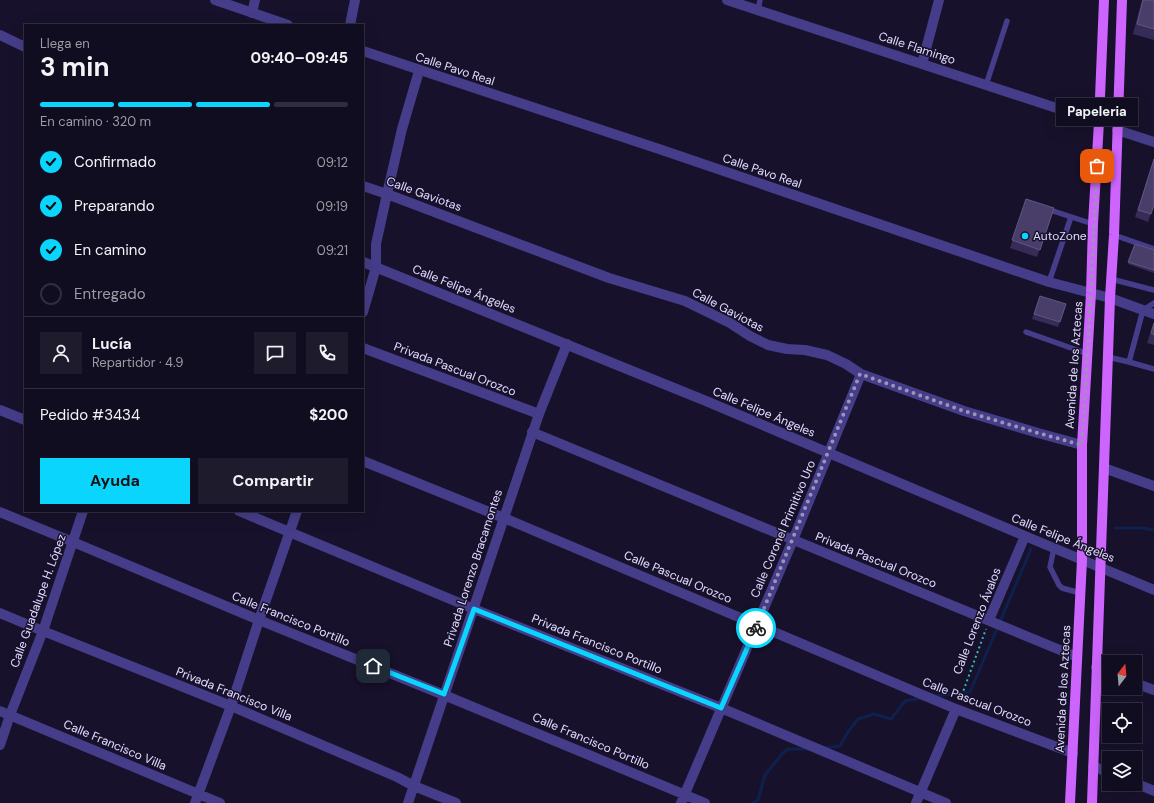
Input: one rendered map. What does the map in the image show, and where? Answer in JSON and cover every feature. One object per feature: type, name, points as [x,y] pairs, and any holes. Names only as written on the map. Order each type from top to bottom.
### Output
[{"type":"main road","name":"Avenida de los Aztecas","points":[[1070,803],[1082,560],[1082,445],[1088,354],[1104,0]]},
{"type":"main road","points":[[1092,803],[1122,0]]},
{"type":"street","points":[[215,0],[285,24]]},
{"type":"street","points":[[252,12],[255,0]]},
{"type":"street","points":[[350,24],[355,0]]},
{"type":"street","name":"Calle Flamingo","points":[[727,0],[759,5],[922,64],[1099,122]]},
{"type":"street","points":[[922,64],[939,0]]},
{"type":"street","points":[[0,35],[24,47]]},
{"type":"street","name":"Calle Pavo Real","points":[[364,51],[419,71],[674,154],[1049,282],[1110,298],[1154,314]]},
{"type":"street","points":[[364,309],[376,267],[376,244],[402,129],[419,71]]},
{"type":"street","points":[[1118,130],[1154,142]]},
{"type":"street","name":"Calle Gaviotas","points":[[364,186],[609,278],[685,301],[730,323],[750,336],[768,345],[787,349],[805,350],[827,355],[846,364],[860,374],[964,411],[1082,445]]},
{"type":"street","name":"Calle Felipe Ángeles","points":[[364,262],[706,401],[1154,590]]},
{"type":"street","name":"Privada Lorenzo Bracamontes","points":[[408,803],[532,432],[567,344]]},
{"type":"street","name":"Privada Pascual Orozco","points":[[364,348],[539,414]]},
{"type":"street","name":"Calle Coronel Primitivo Uro","points":[[683,799],[793,540],[860,374]]},
{"type":"street","points":[[0,410],[24,420]]},
{"type":"street","name":"Privada Pascual Orozco","points":[[532,432],[1077,657]]},
{"type":"street","name":"Calle Pascual Orozco","points":[[364,461],[504,518],[956,709],[1072,753]]},
{"type":"street","points":[[1104,468],[1154,486]]},
{"type":"street","name":"Calle Francisco Portillo","points":[[0,512],[259,620],[444,694],[683,799],[705,803]]},
{"type":"street","name":"Calle Guadalupe H. López","points":[[0,745],[10,715],[43,631],[83,512]]},
{"type":"street","name":"Privada Francisco Portillo","points":[[240,512],[474,609],[721,708],[946,803]]},
{"type":"street","points":[[197,799],[231,706],[297,512]]},
{"type":"street","name":"Calle Lorenzo Ávalos","points":[[989,620],[1025,536]]},
{"type":"street","name":"Privada Francisco Villa","points":[[0,613],[231,706],[456,803]]},
{"type":"street","points":[[1096,667],[1102,669]]},
{"type":"street","points":[[1142,686],[1154,690]]},
{"type":"street","points":[[916,803],[956,709]]},
{"type":"street","name":"Calle Francisco Villa","points":[[0,711],[197,799],[220,803]]},
{"type":"street","points":[[1093,766],[1102,770]]},
{"type":"street","points":[[1142,786],[1154,791]]},
{"type":"lane","points":[[986,85],[1006,21]]},
{"type":"lane","points":[[1041,207],[1094,224]]},
{"type":"lane","points":[[1049,282],[1071,217]]},
{"type":"lane","points":[[1114,235],[1154,249]]},
{"type":"lane","points":[[1111,278],[1154,290]]},
{"type":"lane","points":[[1129,362],[1143,310],[1154,303]]},
{"type":"lane","points":[[1026,332],[1088,354]]},
{"type":"lane","points":[[1108,357],[1154,369]]},
{"type":"lane","points":[[1054,548],[1050,567],[1058,585],[1062,588],[1080,593]]},
{"type":"path","name":"Calle Lorenzo Ávalos","points":[[956,709],[989,620]]},
{"type":"building","points":[[1143,0],[1154,0],[1154,29],[1137,24]]},
{"type":"building","points":[[1154,159],[1154,205],[1151,214],[1138,210]]},
{"type":"building","points":[[1026,199],[1054,208],[1040,250],[1012,240]]},
{"type":"building","points":[[1135,244],[1154,250],[1154,270],[1128,262]]},
{"type":"building","points":[[1040,296],[1066,304],[1060,322],[1034,314]]},
{"type":"building","points":[[1154,323],[1154,335],[1151,333]]},
{"type":"waterway","points":[[1115,528],[1142,528],[1154,530]]},
{"type":"waterway","points":[[934,696],[970,692],[1031,549]]},
{"type":"waterway","points":[[824,748],[840,746],[858,719],[874,714],[891,719],[905,701],[921,698]]},
{"type":"waterway","points":[[753,803],[758,800],[765,775],[782,754],[788,749],[808,749]]},
{"type":"way so far","points":[[756,628],[860,374],[964,411],[1082,445],[1097,166]]},
{"type":"place","name":"Papeleria","points":[[1097,166]]},
{"type":"place","name":"AutoZone","points":[[1025,236]]},
{"type":"route","points":[[373,666],[444,694],[474,609],[721,708],[756,628]]}]
